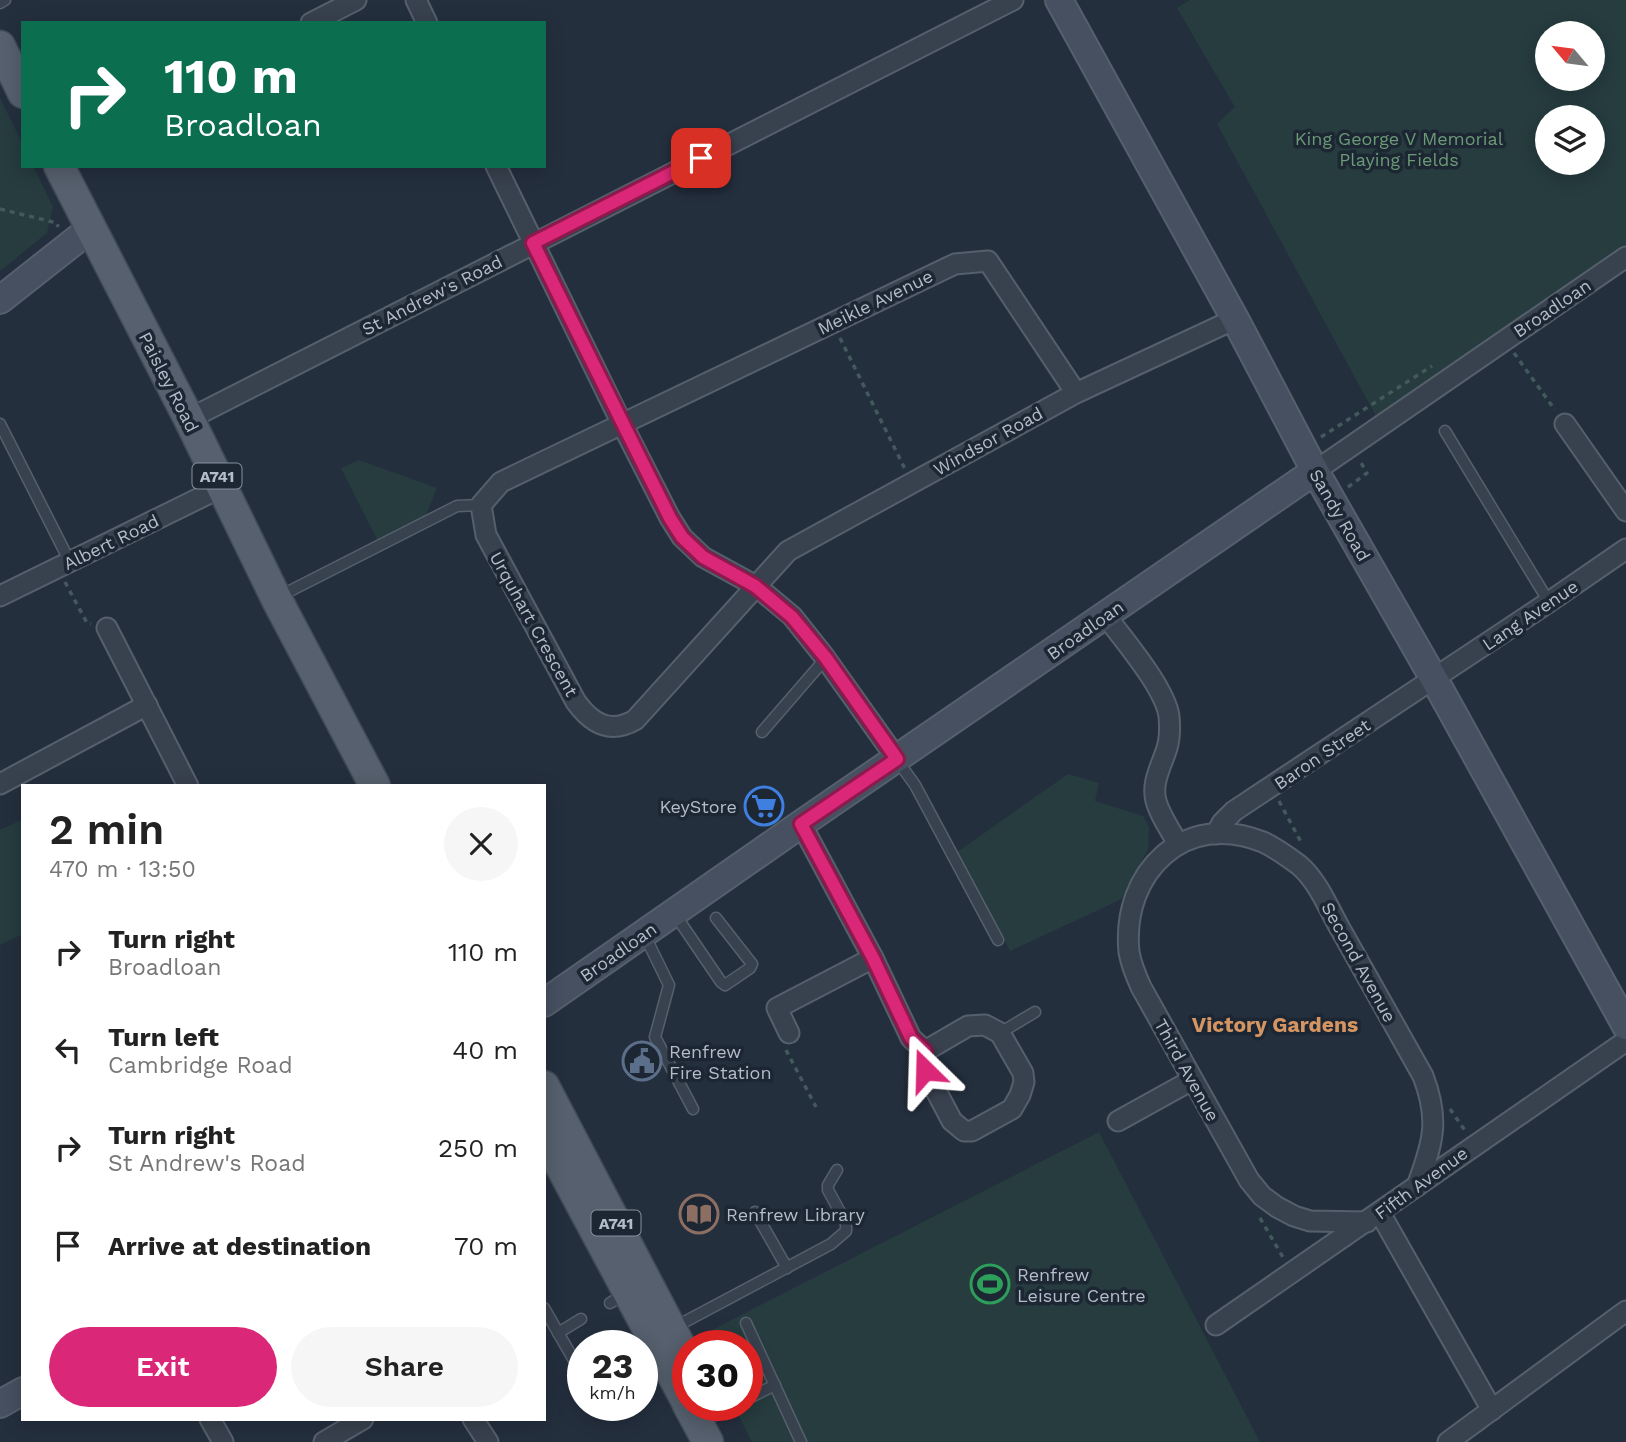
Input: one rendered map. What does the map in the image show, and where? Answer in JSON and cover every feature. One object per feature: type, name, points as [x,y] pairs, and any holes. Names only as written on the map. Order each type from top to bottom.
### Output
[{"type":"main road","name":"Sandy Road","points":[[1059,0],[1235,319],[1315,471],[1434,679],[1626,1026]]},
{"type":"main road","points":[[0,46],[21,89]]},
{"type":"main road","name":"Paisley Road","points":[[60,168],[189,419],[276,598],[373,784]]},
{"type":"main road","points":[[0,300],[90,229]]},
{"type":"main road","name":"Broadloan","points":[[546,1002],[1315,471]]},
{"type":"main road","name":"A741","points":[[546,1094],[559,1147],[619,1297],[710,1422]]},
{"type":"main road","name":"A741","points":[[559,1147],[671,1329]]},
{"type":"main road","points":[[0,1404],[21,1392]]},
{"type":"street","points":[[315,21],[356,0]]},
{"type":"street","points":[[416,0],[426,21]]},
{"type":"street","name":"St Andrew's Road","points":[[189,419],[1013,0]]},
{"type":"street","points":[[497,168],[622,424],[682,537],[703,557],[755,586],[792,617],[826,658],[897,759]]},
{"type":"street","name":"Broadloan","points":[[1315,471],[1626,257]]},
{"type":"street","name":"Meikle Avenue","points":[[622,424],[955,264],[988,261],[1076,393]]},
{"type":"street","name":"Windsor Road","points":[[755,586],[788,551],[1076,393],[1235,319]]},
{"type":"street","points":[[481,505],[501,482],[622,424]]},
{"type":"street","points":[[1566,424],[1626,511]]},
{"type":"street","name":"Albert Road","points":[[0,596],[222,487]]},
{"type":"street","name":"Urquhart Crescent","points":[[481,505],[486,536],[576,702],[595,721],[610,727],[624,727],[635,720],[755,586]]},
{"type":"street","name":"Lang Avenue","points":[[1434,679],[1626,549]]},
{"type":"street","points":[[1106,615],[1158,688],[1169,714],[1168,745],[1156,777],[1155,790],[1161,814],[1178,844]]},
{"type":"street","points":[[107,628],[187,784]]},
{"type":"street","name":"Baron Street","points":[[1216,834],[1234,811],[1434,679]]},
{"type":"street","points":[[0,784],[147,705]]},
{"type":"street","points":[[801,824],[873,958],[911,1038],[925,1051],[925,1070],[952,1121],[964,1130],[972,1131],[1012,1109],[1020,1095],[1024,1082],[1023,1073],[1000,1033],[985,1025],[968,1026],[925,1051]]},
{"type":"street","name":"Second Avenue","points":[[1178,844],[1196,837],[1216,834],[1247,837],[1264,842],[1281,852],[1311,878],[1423,1076],[1430,1094],[1434,1117],[1429,1154],[1417,1186]]},
{"type":"street","name":"Third Avenue","points":[[1178,844],[1157,861],[1140,885],[1133,903],[1129,952],[1141,987],[1249,1180],[1262,1196],[1294,1216],[1310,1220],[1373,1218]]},
{"type":"street","points":[[789,1033],[777,1008],[873,958]]},
{"type":"street","name":"Fifth Avenue","points":[[1216,1325],[1626,1041]]},
{"type":"street","points":[[1118,1121],[1192,1080]]},
{"type":"street","points":[[1373,1218],[1492,1410]]},
{"type":"street","points":[[1448,1442],[1626,1311]]},
{"type":"street","points":[[211,1421],[223,1442]]},
{"type":"street","points":[[324,1442],[360,1421]]},
{"type":"street","points":[[474,1421],[488,1442]]},
{"type":"lane","points":[[0,4],[5,0]]},
{"type":"lane","points":[[0,424],[64,565]]},
{"type":"lane","points":[[1445,431],[1549,602]]},
{"type":"lane","points":[[276,598],[457,506],[481,505]]},
{"type":"lane","points":[[762,732],[826,658]]},
{"type":"lane","points":[[897,759],[915,785],[998,940]]},
{"type":"lane","points":[[674,913],[725,985],[752,964],[716,918]]},
{"type":"lane","points":[[644,934],[669,985],[655,1037],[693,1109]]},
{"type":"lane","points":[[1000,1033],[1035,1012]]},
{"type":"lane","points":[[671,1329],[831,1244],[846,1231],[846,1223],[828,1190],[837,1170]]},
{"type":"lane","points":[[755,1212],[787,1268]]},
{"type":"lane","points":[[546,1311],[567,1348]]},
{"type":"lane","points":[[558,1332],[580,1319]]},
{"type":"lane","points":[[746,1323],[800,1442]]},
{"type":"lane","points":[[763,1391],[775,1385]]},
{"type":"path","points":[[0,209],[57,223],[67,248]]},
{"type":"path","points":[[832,323],[912,483]]},
{"type":"path","points":[[1505,340],[1566,424]]},
{"type":"path","points":[[64,565],[86,623],[107,628]]},
{"type":"path","points":[[1271,787],[1309,855],[1305,871]]},
{"type":"path","points":[[789,1033],[783,1044],[816,1107]]},
{"type":"path","points":[[1430,1094],[1443,1100],[1475,1144]]},
{"type":"path","points":[[1257,1191],[1252,1205],[1292,1273]]},
{"type":"green space","name":"King George V Memorial Playing Fields","points":[[1190,0],[1626,0],[1626,248],[1377,418],[1217,124],[1235,107],[1177,8]]},
{"type":"green space","points":[[0,98],[21,141],[21,168],[34,168],[53,207],[47,233],[0,271]]},
{"type":"green space","points":[[359,460],[437,488],[425,517],[378,541],[341,468]]},
{"type":"green space","points":[[1068,774],[1099,783],[1095,801],[1143,816],[1149,827],[1148,849],[1122,899],[1010,951],[957,852]]},
{"type":"green space","points":[[21,820],[21,935],[0,945],[0,830]]},
{"type":"green space","name":"Renfrew Leisure Centre","points":[[1099,1132],[1260,1442],[752,1442],[741,1421],[763,1421],[763,1330],[712,1330]]},
{"type":"place","name":"KeyStore","points":[[764,806]]},
{"type":"place","name":"Renfrew Fire Station","points":[[642,1061]]},
{"type":"place","name":"Renfrew Library","points":[[699,1214]]},
{"type":"place","name":"Renfrew Leisure Centre","points":[[990,1284]]},
{"type":"district","name":"Victory Gardens","points":[[1275,1024]]},
{"type":"route","points":[[701,158],[533,243],[670,518],[682,537],[703,557],[755,586],[792,617],[826,658],[897,759],[801,824],[873,958],[911,1038],[925,1051],[925,1070]]}]
